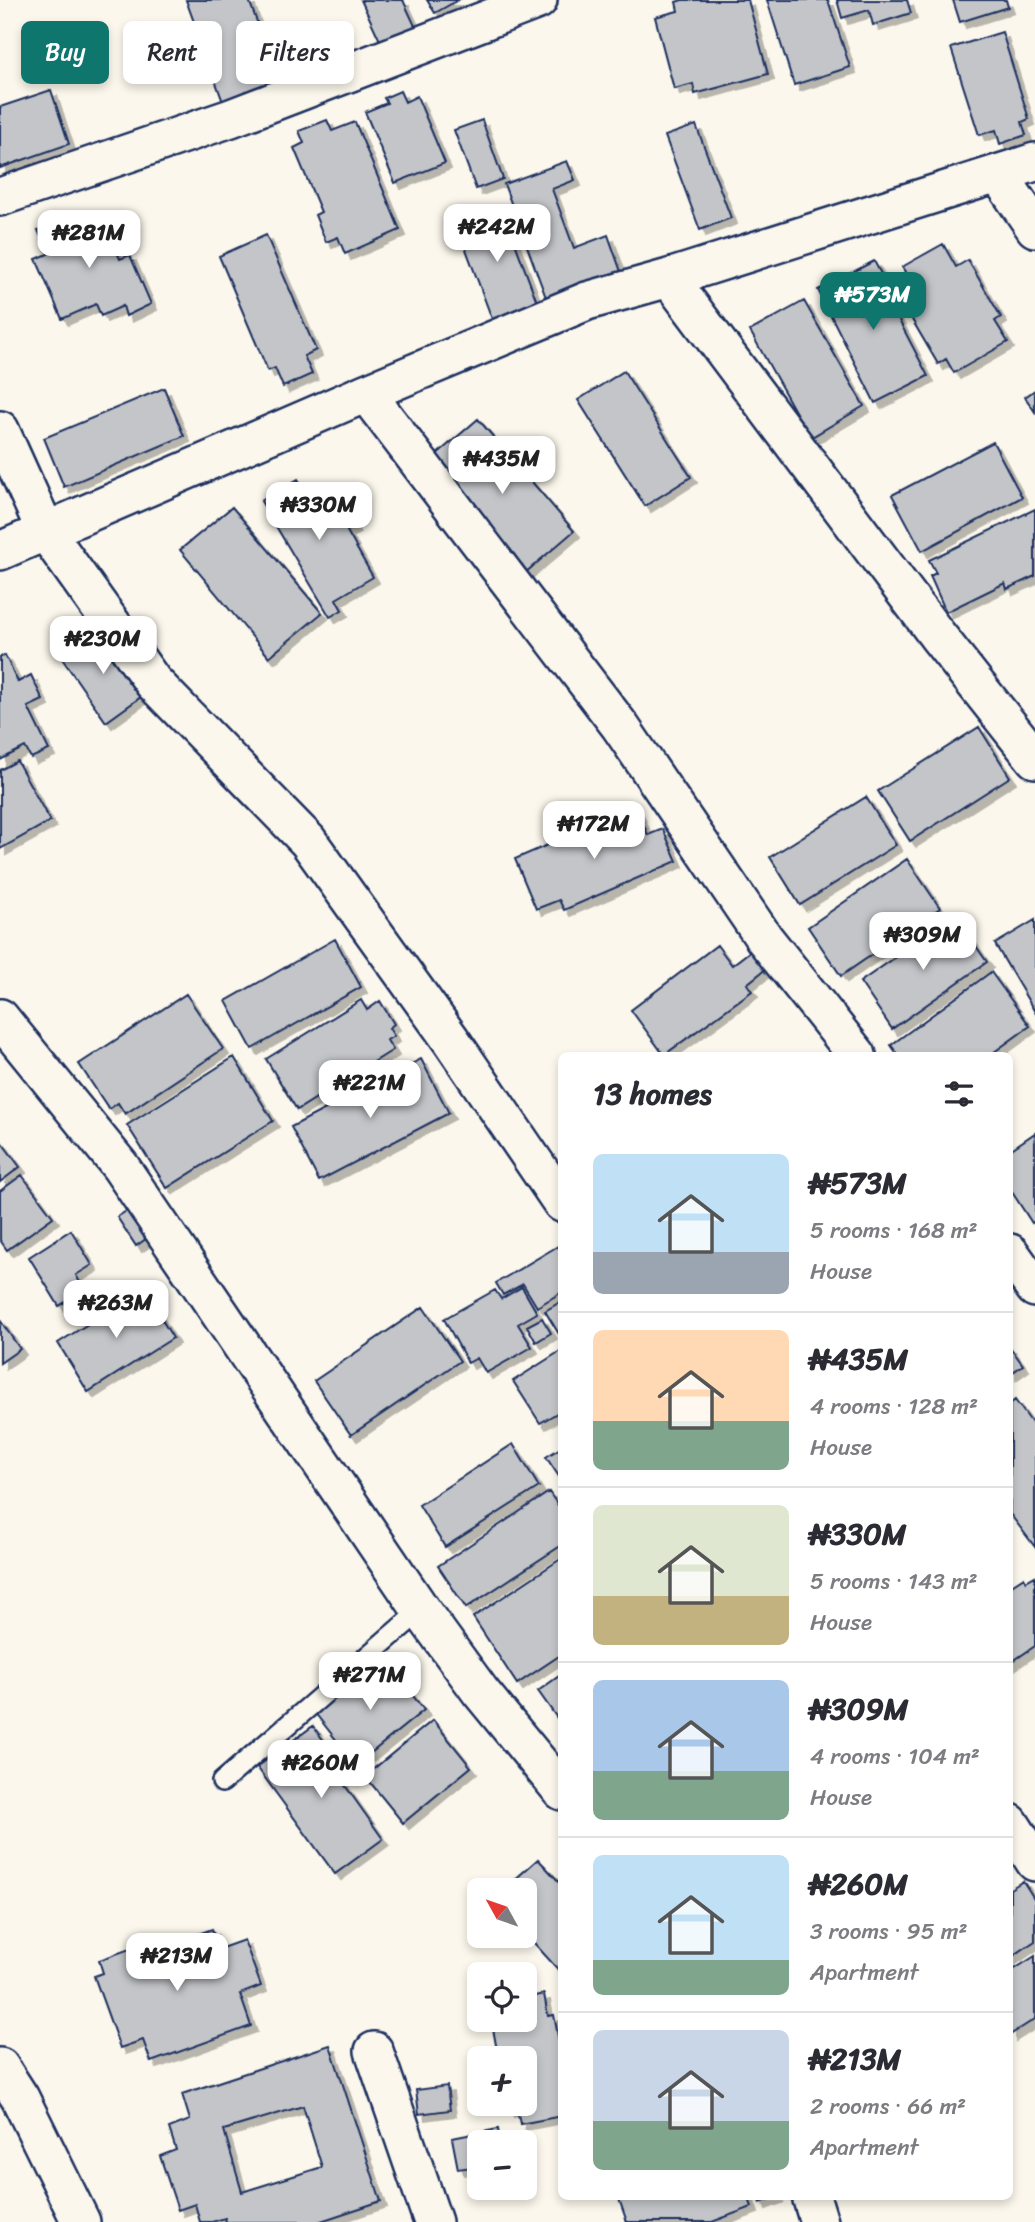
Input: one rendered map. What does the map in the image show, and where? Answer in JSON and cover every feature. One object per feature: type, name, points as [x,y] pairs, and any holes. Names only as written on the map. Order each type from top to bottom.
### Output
[{"type":"street","points":[[0,197],[231,118],[538,0]]},
{"type":"street","points":[[0,551],[587,301],[669,278],[1035,162]]},
{"type":"street","points":[[999,175],[1035,228]]},
{"type":"street","points":[[669,278],[937,635],[1035,759]]},
{"type":"street","points":[[366,393],[620,726],[764,938],[855,1052]]},
{"type":"street","points":[[0,430],[46,533],[153,682],[308,841],[451,1040],[558,1197]]},
{"type":"street","points":[[0,1018],[120,1166],[421,1610],[480,1690],[558,1786]]},
{"type":"street","points":[[1013,1257],[1035,1288]]},
{"type":"street","points":[[1013,1828],[1035,1862]]},
{"type":"street","points":[[374,2051],[433,2222]]},
{"type":"street","points":[[0,2067],[20,2098],[81,2222]]},
{"type":"street","points":[[812,2200],[819,2222]]},
{"type":"lane","points":[[222,1782],[421,1610]]},
{"type":"building","points":[[186,0],[249,0],[257,21],[236,21],[236,84],[273,84],[223,102],[216,84],[222,84],[222,21],[194,21]]},
{"type":"building","points":[[361,0],[403,0],[416,28],[382,45]]},
{"type":"building","points":[[427,0],[458,0],[435,13]]},
{"type":"building","points":[[748,0],[768,74],[695,94],[693,84],[674,89],[655,17],[678,11],[676,2]]},
{"type":"building","points":[[767,0],[828,0],[850,67],[794,85]]},
{"type":"building","points":[[837,0],[907,0],[911,13],[873,25],[869,10],[842,18]]},
{"type":"building","points":[[953,0],[1006,0],[1008,7],[960,22]]},
{"type":"building","points":[[1002,32],[1029,119],[1022,122],[1026,135],[1000,144],[996,130],[979,135],[951,48]]},
{"type":"building","points":[[51,90],[69,144],[0,168],[0,107]]},
{"type":"building","points":[[400,91],[405,102],[417,96],[445,163],[395,183],[365,112],[387,103],[384,98]]},
{"type":"building","points":[[327,120],[332,131],[355,122],[400,230],[345,254],[338,237],[326,242],[315,215],[321,212],[294,148],[304,143],[299,131]]},
{"type":"building","points":[[482,120],[503,179],[476,189],[454,130]]},
{"type":"building","points":[[696,125],[731,218],[700,230],[665,136]]},
{"type":"building","points":[[567,161],[575,180],[552,189],[574,248],[608,235],[625,283],[551,311],[504,184]]},
{"type":"building","points":[[502,208],[537,302],[492,319],[457,225]]},
{"type":"building","points":[[100,212],[120,259],[130,255],[151,304],[126,316],[123,306],[101,316],[96,304],[62,319],[36,259],[48,254],[38,230],[60,221],[63,228]]},
{"type":"building","points":[[266,235],[316,350],[304,356],[312,374],[283,387],[275,368],[268,371],[219,256]]},
{"type":"building","points":[[943,244],[956,267],[968,260],[1001,317],[995,321],[1008,342],[954,373],[946,359],[938,364],[897,294],[913,285],[902,267]]},
{"type":"building","points":[[874,261],[893,296],[888,299],[928,376],[875,403],[818,290]]},
{"type":"building","points":[[804,301],[864,406],[810,438],[750,331]]},
{"type":"building","points":[[624,371],[691,477],[645,506],[578,400]]},
{"type":"building","points":[[164,388],[184,436],[64,487],[44,438]]},
{"type":"building","points":[[1035,390],[1035,412],[1025,397]]},
{"type":"building","points":[[478,419],[574,531],[525,573],[429,461]]},
{"type":"building","points":[[993,442],[1022,497],[922,551],[892,495]]},
{"type":"building","points":[[298,479],[306,492],[315,487],[331,513],[342,506],[354,527],[347,531],[373,577],[336,599],[342,610],[330,617],[261,501]]},
{"type":"building","points":[[232,507],[322,613],[269,657],[180,550]]},
{"type":"building","points":[[1035,509],[1035,576],[1007,589],[1005,583],[946,612],[930,576],[936,573],[929,560]]},
{"type":"building","points":[[100,630],[145,694],[106,722],[61,657]]},
{"type":"building","points":[[5,655],[18,682],[31,675],[43,700],[28,707],[49,750],[31,758],[25,747],[0,760],[0,657]]},
{"type":"building","points":[[979,727],[1010,777],[910,841],[878,791]]},
{"type":"building","points":[[17,761],[50,821],[0,849],[0,770]]},
{"type":"building","points":[[866,797],[896,845],[800,905],[770,857]]},
{"type":"building","points":[[636,807],[648,835],[663,829],[677,861],[564,910],[559,900],[536,909],[515,859]]},
{"type":"building","points":[[907,859],[940,908],[841,976],[808,927]]},
{"type":"building","points":[[955,916],[987,962],[892,1029],[860,982]]},
{"type":"building","points":[[1035,920],[1035,1012],[995,944]]},
{"type":"building","points":[[335,939],[361,987],[252,1049],[226,1001]]},
{"type":"building","points":[[717,945],[732,965],[753,949],[767,968],[747,984],[752,991],[668,1052],[662,1052],[631,1010]]},
{"type":"building","points":[[991,972],[1030,1026],[994,1052],[896,1052],[891,1045]]},
{"type":"building","points":[[186,994],[223,1049],[125,1114],[118,1103],[109,1109],[79,1064]]},
{"type":"building","points":[[361,1000],[367,1010],[380,1001],[394,1024],[389,1028],[394,1036],[387,1040],[393,1050],[297,1110],[266,1059]]},
{"type":"building","points":[[234,1057],[273,1121],[167,1188],[127,1125]]},
{"type":"building","points":[[421,1059],[449,1113],[319,1181],[291,1127]]},
{"type":"building","points":[[1035,1133],[1035,1221],[1032,1223],[1013,1194],[1013,1148]]},
{"type":"building","points":[[0,1140],[20,1167],[0,1182]]},
{"type":"building","points":[[22,1175],[53,1217],[7,1250],[0,1240],[0,1191]]},
{"type":"building","points":[[136,1205],[154,1233],[136,1246],[117,1217]]},
{"type":"building","points":[[71,1230],[92,1265],[76,1275],[84,1290],[59,1306],[29,1257]]},
{"type":"building","points":[[558,1246],[558,1294],[537,1307],[523,1284],[503,1295],[496,1283]]},
{"type":"building","points":[[522,1287],[537,1313],[518,1324],[532,1347],[486,1373],[477,1358],[468,1363],[444,1319],[495,1290],[501,1299]]},
{"type":"building","points":[[143,1289],[173,1338],[88,1392],[58,1343]]},
{"type":"building","points":[[558,1303],[558,1332],[545,1311]]},
{"type":"building","points":[[423,1307],[460,1361],[351,1435],[314,1381]]},
{"type":"building","points":[[542,1318],[551,1333],[536,1342],[527,1326]]},
{"type":"building","points":[[0,1320],[20,1349],[0,1363]]},
{"type":"building","points":[[1013,1351],[1023,1365],[1013,1372]]},
{"type":"building","points":[[558,1353],[558,1412],[540,1423],[513,1381]]},
{"type":"building","points":[[1015,1400],[1035,1427],[1035,1547],[1013,1518]]},
{"type":"building","points":[[513,1444],[539,1487],[445,1547],[419,1505]]},
{"type":"building","points":[[558,1450],[558,1475],[546,1457]]},
{"type":"building","points":[[549,1492],[558,1505],[558,1548],[466,1608],[438,1566]]},
{"type":"building","points":[[558,1561],[558,1657],[517,1684],[473,1617]]},
{"type":"building","points":[[1035,1576],[1035,1646],[1013,1661],[1013,1584],[1024,1577],[1026,1581]]},
{"type":"building","points":[[384,1659],[424,1710],[356,1765],[315,1713]]},
{"type":"building","points":[[558,1677],[558,1719],[538,1691]]},
{"type":"building","points":[[433,1720],[471,1767],[403,1823],[365,1776]]},
{"type":"building","points":[[313,1726],[346,1771],[339,1777],[383,1839],[335,1874],[257,1767]]},
{"type":"building","points":[[538,1859],[558,1881],[558,1970],[537,1946],[537,1878],[517,1878]]},
{"type":"building","points":[[1023,1881],[1035,1900],[1035,1941],[1013,1956],[1013,1887]]},
{"type":"building","points":[[212,1929],[219,1949],[244,1940],[261,1986],[240,1994],[251,2026],[151,2062],[143,2040],[120,2048],[94,1976],[103,1973],[99,1960],[146,1943],[148,1952]]},
{"type":"building","points":[[1035,1956],[1035,2019],[1013,2033],[1013,1970]]},
{"type":"building","points":[[544,1994],[548,2016],[554,2015],[558,2036],[558,2117],[520,2124],[518,2116],[537,2116],[537,2046],[496,2046],[494,2032],[537,2032],[537,1995]]},
{"type":"building","points":[[330,2045],[381,2201],[318,2222],[226,2222],[225,2218],[200,2222],[195,2204],[178,2210],[160,2156],[176,2150],[169,2128],[190,2120],[182,2094]],"holes":[[[303,2106],[322,2167],[242,2192],[224,2130]]]},
{"type":"building","points":[[447,2086],[450,2110],[419,2114],[416,2090]]},
{"type":"building","points":[[467,2135],[467,2168],[458,2169],[452,2138]]},
{"type":"building","points":[[619,2200],[749,2200],[752,2207],[712,2222],[627,2222]]}]
